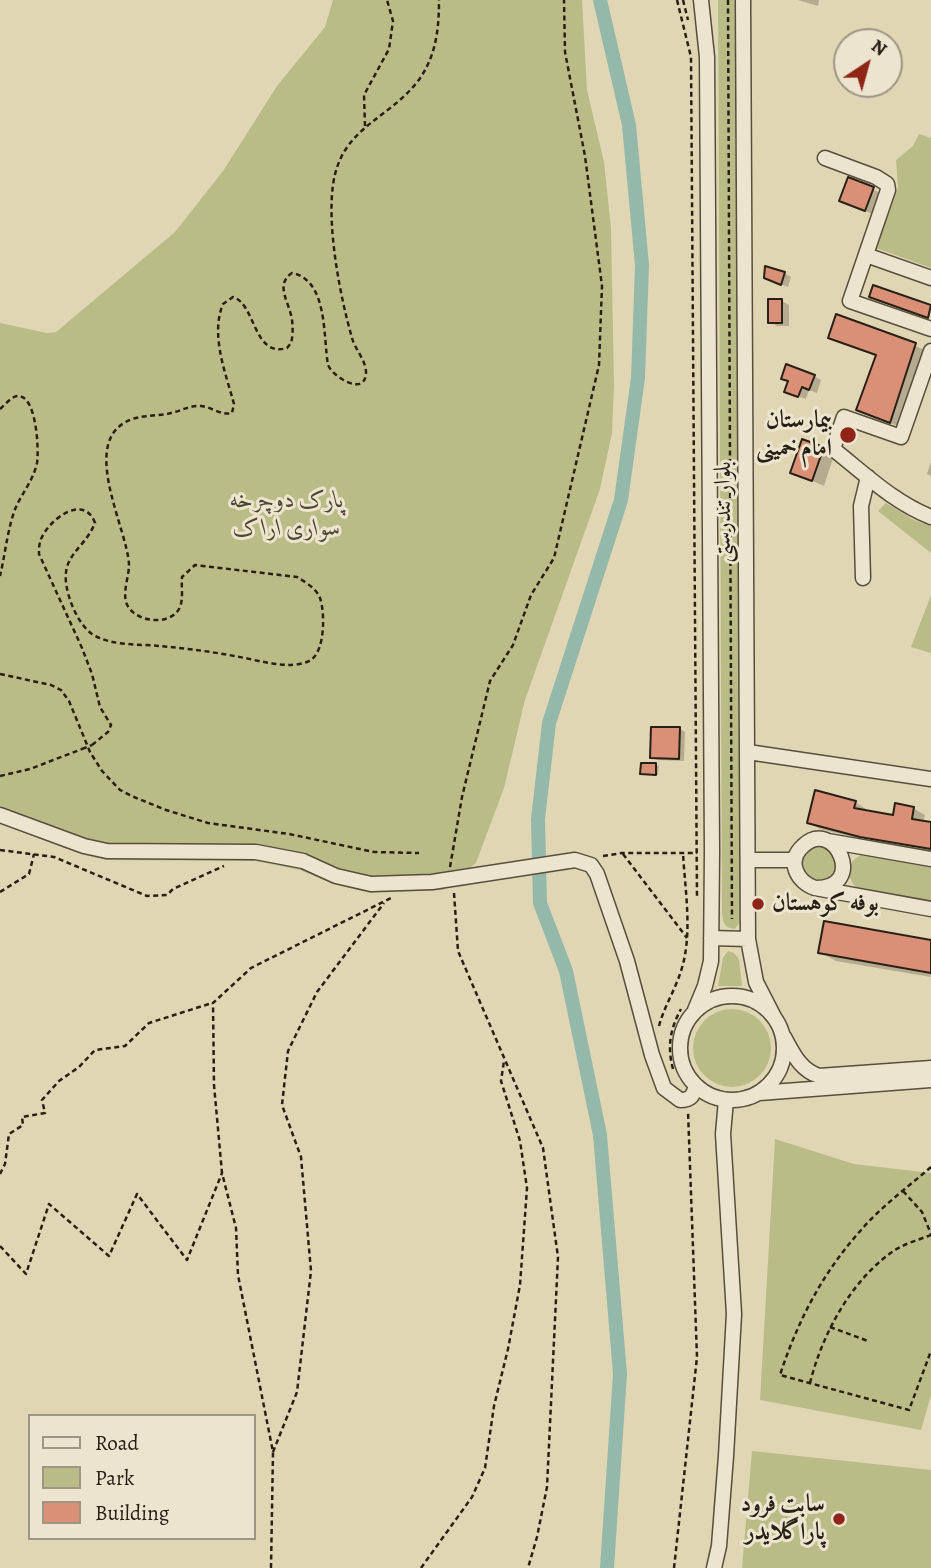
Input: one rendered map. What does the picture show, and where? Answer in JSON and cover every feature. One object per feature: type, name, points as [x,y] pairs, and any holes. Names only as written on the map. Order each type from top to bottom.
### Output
[{"type":"street","name":"بلوار تندرستی","points":[[687,1010],[705,986],[711,961],[707,57],[701,0]]},
{"type":"street","name":"بلوار تندرستی","points":[[743,0],[748,939],[756,982],[775,1019]]},
{"type":"street","points":[[825,158],[876,177],[887,184],[888,190],[850,300],[931,329]]},
{"type":"street","points":[[866,255],[931,278]]},
{"type":"street","points":[[931,351],[901,437],[844,417],[833,449],[890,497],[931,517]]},
{"type":"street","points":[[863,578],[861,506],[869,477]]},
{"type":"street","points":[[748,752],[931,779]]},
{"type":"street","points":[[0,815],[84,846],[107,851],[256,852],[303,861],[336,876],[371,884],[441,881],[575,860],[591,865],[597,874],[627,961],[642,1024],[664,1088],[680,1100],[687,1100],[693,1096],[695,1086]]},
{"type":"street","points":[[931,859],[816,840],[802,846],[795,860],[797,875],[801,881],[815,888],[931,909]]},
{"type":"street","points":[[815,888],[830,886],[836,882],[843,868],[841,853],[837,847],[823,840]]},
{"type":"street","points":[[749,860],[795,860]]},
{"type":"street","points":[[711,938],[748,939]]},
{"type":"street","points":[[931,1068],[827,1083],[759,1093],[743,1099],[726,1100],[695,1086],[682,1065],[680,1040],[687,1010],[714,999],[737,995],[752,999],[765,1007],[775,1019],[800,1064],[827,1083],[931,1080]]},
{"type":"street","points":[[759,1093],[772,1082],[780,1068],[784,1051],[782,1034]]},
{"type":"street","points":[[714,1568],[719,1546],[734,1314],[723,1134],[726,1100]]},
{"type":"path","points":[[365,126],[364,95],[389,49],[393,21],[387,0]]},
{"type":"path","points":[[0,776],[30,769],[92,745],[108,732],[111,725],[100,707],[92,674],[39,554],[40,542],[47,529],[73,509],[83,509],[92,514],[95,523],[91,533],[68,560],[66,570],[68,593],[79,620],[91,633],[126,643],[230,655],[288,665],[303,664],[314,659],[323,622],[319,596],[297,577],[195,565],[182,577],[182,599],[180,608],[174,615],[153,620],[140,617],[131,611],[126,601],[129,563],[112,502],[107,465],[110,441],[123,423],[137,418],[171,413],[191,406],[203,406],[224,414],[232,413],[234,404],[219,341],[223,304],[233,298],[239,299],[244,303],[254,329],[267,344],[275,348],[287,348],[291,343],[292,320],[282,285],[285,278],[292,273],[301,275],[315,289],[320,301],[326,356],[331,373],[349,384],[358,384],[364,380],[365,367],[352,339],[338,271],[332,224],[333,185],[344,150],[365,126],[408,92],[419,79],[432,56],[439,29],[439,0]]},
{"type":"path","points":[[441,881],[450,867],[462,797],[490,681],[513,645],[531,595],[554,558],[560,541],[575,460],[599,365],[602,286],[585,156],[565,52],[564,0]]},
{"type":"path","points":[[677,0],[691,57],[697,905]]},
{"type":"path","points":[[728,0],[732,919]]},
{"type":"path","points":[[727,80],[744,80]]},
{"type":"path","points":[[0,409],[15,397],[25,399],[33,413],[38,451],[32,480],[14,511],[0,576]]},
{"type":"path","points":[[0,674],[51,685],[61,690],[69,701],[90,752],[102,771],[120,790],[135,797],[166,810],[208,822],[289,834],[374,852],[419,853]]},
{"type":"path","points":[[0,850],[54,857],[148,895],[167,895],[173,888],[232,863]]},
{"type":"path","points":[[622,853],[687,938]]},
{"type":"path","points":[[599,857],[622,853],[684,853],[687,938],[681,972],[664,1007],[658,1031]]},
{"type":"path","points":[[0,892],[29,874],[34,854]]},
{"type":"path","points":[[457,878],[454,897],[458,951],[543,1148],[558,1257],[547,1487],[527,1568]]},
{"type":"path","points":[[0,1174],[5,1164],[9,1134],[23,1125],[22,1117],[44,1112],[42,1100],[59,1081],[79,1067],[95,1050],[125,1046],[149,1023],[213,1003],[251,968],[397,895]]},
{"type":"path","points":[[272,1452],[297,1392],[311,1270],[301,1157],[282,1105],[288,1051],[317,992],[386,900]]},
{"type":"path","points":[[711,919],[749,919]]},
{"type":"path","points":[[213,1003],[214,1085],[222,1173],[236,1228],[238,1275],[272,1452],[271,1568]]},
{"type":"path","points":[[676,1079],[668,1052],[671,1026],[687,1010]]},
{"type":"path","points":[[421,1568],[472,1497],[485,1468],[494,1406],[520,1284],[527,1188],[520,1141],[501,1081],[504,1058]]},
{"type":"path","points":[[674,1568],[697,1357],[687,1100]]},
{"type":"path","points":[[931,1167],[864,1227],[836,1258],[802,1316],[780,1375],[909,1410],[931,1351]]},
{"type":"path","points":[[0,1246],[26,1274],[49,1204],[109,1256],[136,1194],[187,1260],[222,1173]]},
{"type":"path","points":[[810,1383],[830,1327],[865,1278],[891,1253],[931,1234],[922,1212],[903,1191]]},
{"type":"path","points":[[830,1327],[868,1340]]},
{"type":"green space","name":"پارک دوچرخه سواری اراک","points":[[333,0],[582,0],[587,90],[604,162],[611,228],[614,385],[612,433],[600,489],[525,700],[504,788],[476,863],[443,890],[370,893],[333,884],[300,870],[255,861],[106,860],[81,854],[0,824],[0,323],[47,333],[56,332],[175,232],[223,171],[277,86],[325,27]]},
{"type":"green space","points":[[718,0],[736,0],[740,922],[735,929],[725,924],[722,913]]},
{"type":"green space","points":[[919,134],[931,138],[931,268],[876,248],[898,187],[896,160],[913,146]]},
{"type":"green space","points":[[886,503],[914,520],[931,526],[931,553],[878,511]]},
{"type":"green space","points":[[931,595],[931,653],[911,647]]},
{"type":"green space","points":[[819,846],[832,851],[837,864],[832,877],[819,882],[806,877],[801,864],[806,851]]},
{"type":"green space","points":[[864,854],[931,865],[931,902],[858,889],[851,879],[849,869],[854,860]]},
{"type":"green space","points":[[728,951],[739,959],[742,986],[718,986],[723,958]]},
{"type":"green space","points":[[732,1009],[747,1012],[764,1026],[771,1048],[768,1063],[754,1080],[732,1087],[717,1084],[700,1070],[693,1048],[696,1033],[710,1016]]},
{"type":"green space","points":[[775,1139],[854,1164],[931,1173],[931,1395],[921,1430],[760,1400]]},
{"type":"green space","name":"سایت فرود پاراگلایدر","points":[[752,1451],[931,1470],[931,1568],[742,1568]]},
{"type":"building","points":[[848,177],[874,187],[865,211],[839,201]]},
{"type":"building","points":[[765,266],[785,272],[781,285],[764,278]]},
{"type":"building","points":[[873,285],[931,305],[928,318],[869,297]]},
{"type":"building","points":[[768,299],[782,299],[782,323],[768,323]]},
{"type":"building","points":[[836,314],[916,343],[890,423],[856,410],[876,355],[828,338]]},
{"type":"building","points":[[786,364],[815,375],[809,390],[802,387],[798,397],[784,392],[788,381],[781,379]]},
{"type":"building","points":[[802,439],[824,447],[812,481],[790,473]]},
{"type":"building","points":[[651,727],[680,727],[679,759],[650,758]]},
{"type":"building","points":[[641,763],[656,763],[656,775],[640,774]]},
{"type":"building","points":[[815,790],[856,801],[854,808],[893,815],[895,803],[914,807],[912,819],[931,822],[931,849],[860,837],[807,823]]},
{"type":"building","points":[[824,921],[931,940],[931,973],[818,953]]},
{"type":"waterway","points":[[600,0],[629,125],[642,265],[638,378],[621,500],[549,723],[538,819],[540,903],[566,971],[600,1135],[620,1374],[607,1568]]},
{"type":"place","name":"بیمارستان امام خمینی","points":[[848,435]]},
{"type":"place","name":"بوفه کوهستان","points":[[758,904]]},
{"type":"place","name":"سایت فرود پاراگلایدر","points":[[839,1519]]}]
